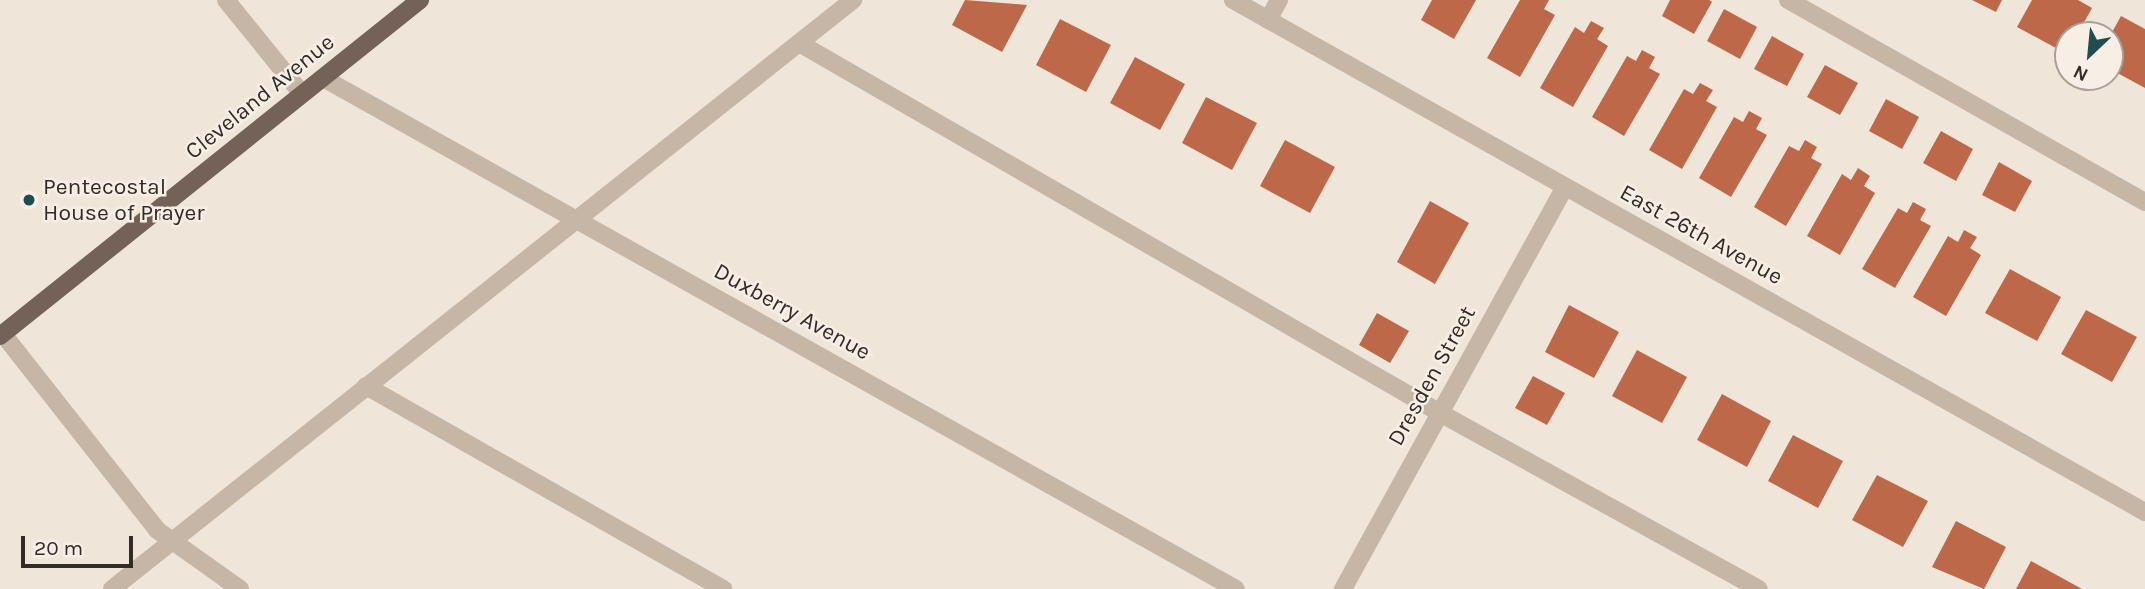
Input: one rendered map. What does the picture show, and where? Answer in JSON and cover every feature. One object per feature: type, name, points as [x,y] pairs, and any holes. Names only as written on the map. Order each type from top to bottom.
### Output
[{"type":"main road","name":"Cleveland Avenue","points":[[1,335],[420,0]]},
{"type":"street","points":[[226,0],[302,94]]},
{"type":"street","points":[[112,589],[853,0]]},
{"type":"street","name":"East 26th Avenue","points":[[1233,0],[2145,512]]},
{"type":"street","points":[[1268,20],[1279,0]]},
{"type":"street","points":[[1788,0],[2145,202]]},
{"type":"street","points":[[799,43],[1440,413],[1759,589]]},
{"type":"street","name":"Duxberry Avenue","points":[[323,78],[1236,589]]},
{"type":"street","name":"Dresden Street","points":[[1343,589],[1565,187]]},
{"type":"street","points":[[1,335],[172,541],[240,589]]},
{"type":"street","points":[[366,386],[723,589]]},
{"type":"building","points":[[965,0],[1027,5],[1002,52],[952,25]]},
{"type":"building","points":[[1432,0],[1476,0],[1454,39],[1421,20]]},
{"type":"building","points":[[1520,0],[1549,0],[1544,9],[1555,15],[1520,77],[1487,58]]},
{"type":"building","points":[[1670,0],[1712,2],[1694,34],[1662,16]]},
{"type":"building","points":[[1972,0],[2002,0],[1996,12]]},
{"type":"building","points":[[2032,0],[2078,0],[2092,8],[2085,21],[2054,21],[2054,47],[2017,27]]},
{"type":"building","points":[[1724,9],[1757,27],[1740,59],[1707,41]]},
{"type":"building","points":[[2121,16],[2145,29],[2145,88],[2124,77],[2124,21],[2118,21]]},
{"type":"building","points":[[1060,19],[1111,45],[1086,92],[1036,65]]},
{"type":"building","points":[[1591,21],[1604,28],[1597,39],[1608,46],[1573,107],[1540,88],[1575,27],[1584,33]]},
{"type":"building","points":[[1772,36],[1804,54],[1787,86],[1754,69]]},
{"type":"building","points":[[1642,50],[1655,57],[1649,68],[1660,74],[1624,136],[1592,117],[1627,56],[1636,61]]},
{"type":"building","points":[[1135,57],[1185,84],[1160,130],[1110,103]]},
{"type":"building","points":[[1825,65],[1858,83],[1840,115],[1807,97]]},
{"type":"building","points":[[1700,83],[1713,90],[1706,101],[1717,107],[1682,169],[1649,150],[1684,89],[1693,94]]},
{"type":"building","points":[[1206,97],[1257,123],[1232,170],[1182,143]]},
{"type":"building","points":[[1886,99],[1919,117],[1902,149],[1869,131]]},
{"type":"building","points":[[1749,111],[1762,118],[1756,129],[1767,135],[1731,197],[1699,178],[1734,117],[1743,122]]},
{"type":"building","points":[[1941,131],[1973,149],[1956,181],[1923,163]]},
{"type":"building","points":[[1285,140],[1335,167],[1310,213],[1260,186]]},
{"type":"building","points":[[1805,140],[1817,147],[1811,158],[1822,164],[1786,226],[1754,207],[1789,146],[1799,151]]},
{"type":"building","points":[[1999,162],[2032,181],[2015,212],[1982,195]]},
{"type":"building","points":[[1858,168],[1870,176],[1864,186],[1875,193],[1840,255],[1807,236],[1842,174],[1851,180]]},
{"type":"building","points":[[1430,201],[1469,223],[1435,284],[1397,262]]},
{"type":"building","points":[[1913,202],[1926,209],[1920,220],[1931,226],[1895,288],[1862,269],[1898,208],[1907,213]]},
{"type":"building","points":[[1964,230],[1977,237],[1970,248],[1981,255],[1946,316],[1913,297],[1948,236],[1958,242]]},
{"type":"building","points":[[2010,269],[2061,297],[2037,341],[1985,313]]},
{"type":"building","points":[[1569,305],[1619,332],[1594,378],[1545,352]]},
{"type":"building","points":[[2086,310],[2137,337],[2112,382],[2061,354]]},
{"type":"building","points":[[1377,313],[1409,331],[1390,363],[1359,345]]},
{"type":"building","points":[[1637,350],[1687,377],[1662,423],[1612,396]]},
{"type":"building","points":[[1533,376],[1565,393],[1547,425],[1515,408]]},
{"type":"building","points":[[1722,394],[1771,421],[1747,467],[1697,440]]},
{"type":"building","points":[[1793,435],[1843,461],[1818,508],[1768,481]]},
{"type":"building","points":[[1877,475],[1928,501],[1903,547],[1852,520]]},
{"type":"building","points":[[1956,521],[2006,547],[1984,589],[1932,567]]},
{"type":"building","points":[[2031,561],[2082,589],[2016,589]]},
{"type":"place","name":"Pentecostal House of Prayer","points":[[29,200]]}]
